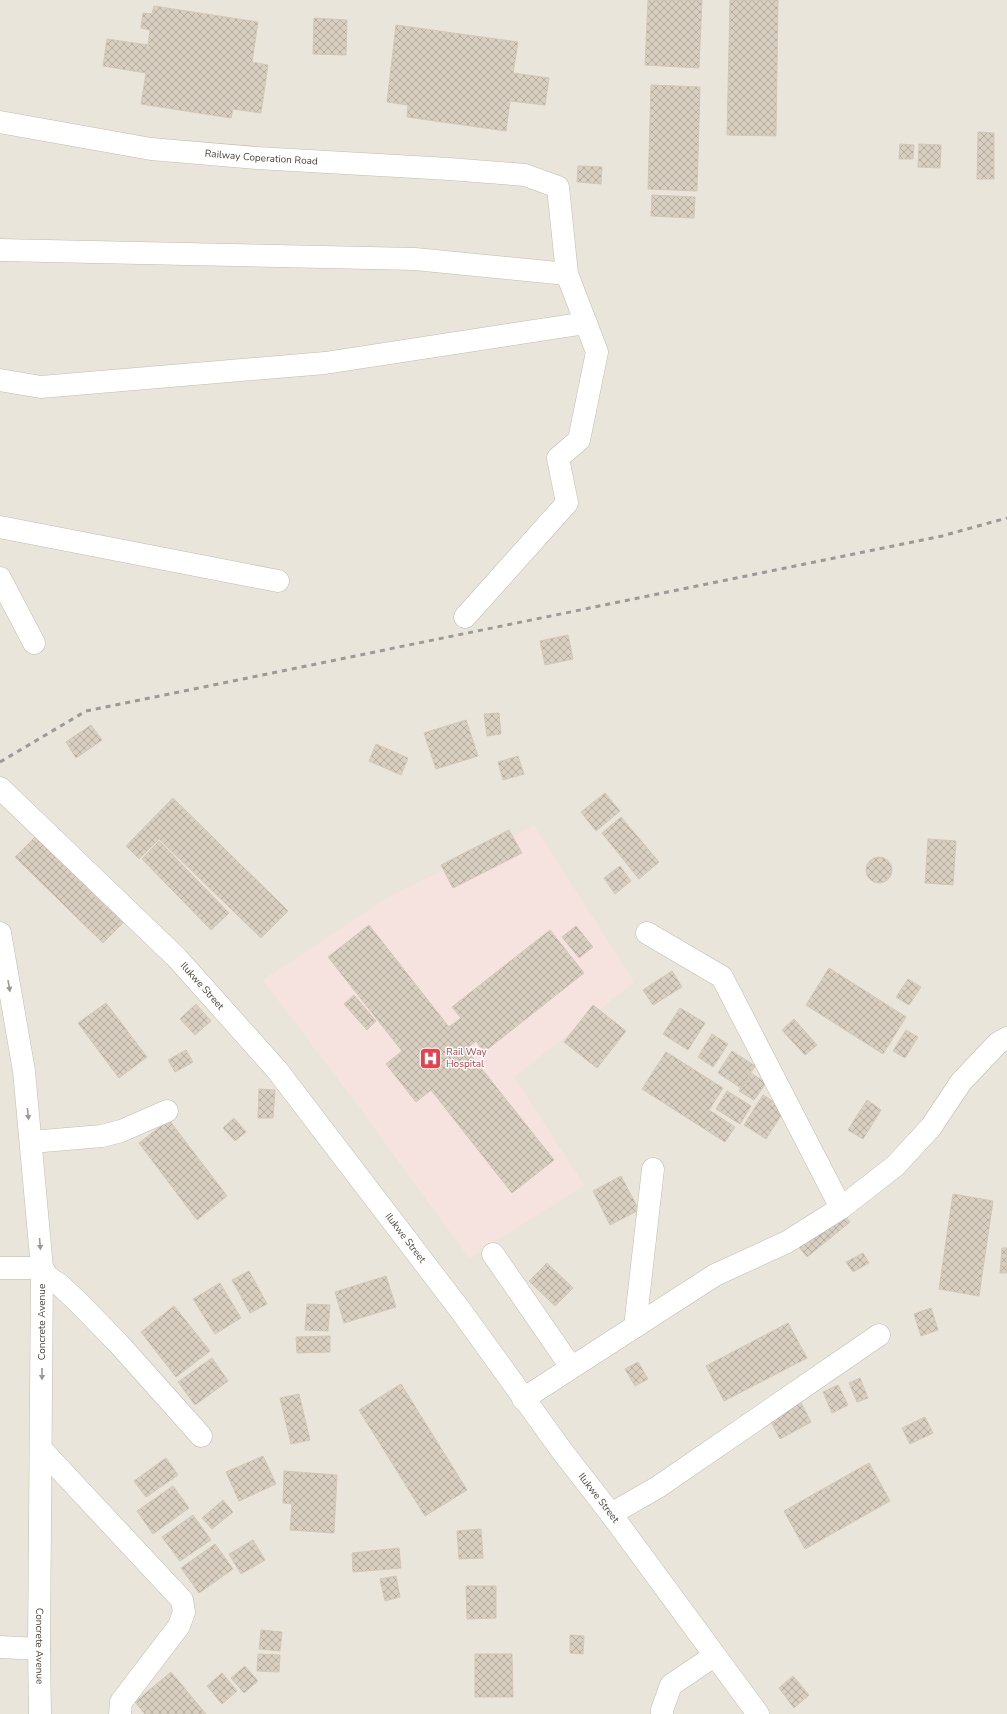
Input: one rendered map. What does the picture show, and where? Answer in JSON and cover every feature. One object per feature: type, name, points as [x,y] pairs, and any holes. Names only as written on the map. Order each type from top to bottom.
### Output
[{"type":"street","name":"Railway Coperation Road","points":[[0,122],[151,149],[257,158],[525,175],[558,187],[567,274]]},
{"type":"street","points":[[0,250],[415,259],[567,274],[597,352],[579,440],[558,458],[566,504],[465,617]]},
{"type":"street","points":[[0,380],[41,387],[325,363],[586,323]]},
{"type":"street","points":[[0,527],[278,581]]},
{"type":"street","points":[[0,578],[34,643]]},
{"type":"street","name":"Ilukwe Street","points":[[5,793],[177,958],[277,1070],[461,1311],[523,1399],[611,1514],[758,1714]]},
{"type":"street","points":[[648,933],[722,977],[841,1208]]},
{"type":"street","name":"Concrete Avenue","points":[[0,934],[24,1071],[42,1268],[42,1450],[39,1650],[40,1714]]},
{"type":"street","points":[[523,1399],[715,1276],[786,1242],[841,1208],[895,1166],[931,1127],[961,1082],[998,1043],[1007,1038]]},
{"type":"street","points":[[31,1142],[102,1136],[121,1131],[167,1111]]},
{"type":"street","points":[[634,1327],[653,1169]]},
{"type":"street","points":[[493,1254],[571,1368]]},
{"type":"street","points":[[0,1268],[42,1268],[48,1277],[60,1285],[74,1298],[118,1343],[201,1436]]},
{"type":"street","points":[[611,1514],[658,1487],[878,1335]]},
{"type":"street","points":[[42,1450],[182,1600],[184,1612],[179,1626],[121,1702],[120,1714]]},
{"type":"street","points":[[0,1647],[39,1650]]},
{"type":"street","points":[[662,1714],[671,1685],[714,1656]]},
{"type":"shaded area","points":[[0,0],[1007,0],[1007,1714],[0,1714]]},
{"type":"shaded area","name":"Rail Way Hospital","points":[[534,826],[634,982],[514,1077],[584,1185],[469,1258],[356,1103],[263,980],[388,897]]},
{"type":"building","points":[[648,0],[702,0],[699,68],[645,65]]},
{"type":"building","points":[[730,0],[778,0],[776,136],[727,135]]},
{"type":"building","points":[[154,6],[258,22],[252,62],[268,65],[261,113],[233,109],[231,118],[141,104],[146,73],[103,66],[107,39],[148,45],[150,30],[141,28],[143,13],[152,14]]},
{"type":"building","points":[[314,18],[347,20],[346,55],[313,54]]},
{"type":"building","points":[[396,25],[518,42],[513,73],[549,78],[545,105],[510,101],[506,131],[407,117],[408,105],[387,102]]},
{"type":"building","points":[[651,85],[700,87],[697,191],[648,189]]},
{"type":"building","points":[[978,132],[994,133],[994,179],[977,179]]},
{"type":"building","points":[[900,144],[914,145],[913,159],[899,159]]},
{"type":"building","points":[[919,144],[941,145],[940,168],[918,167]]},
{"type":"building","points":[[578,166],[602,167],[601,184],[577,182]]},
{"type":"building","points":[[652,195],[695,197],[694,218],[651,216]]},
{"type":"building","points":[[568,635],[573,659],[545,665],[540,641]]},
{"type":"building","points":[[499,713],[501,734],[487,736],[484,714]]},
{"type":"building","points":[[466,720],[478,756],[436,769],[424,733]]},
{"type":"building","points":[[91,725],[102,740],[76,758],[66,742]]},
{"type":"building","points":[[376,744],[408,758],[401,775],[369,761]]},
{"type":"building","points":[[518,756],[524,774],[503,780],[498,762]]},
{"type":"building","points":[[605,793],[620,811],[596,831],[581,812]]},
{"type":"building","points":[[173,798],[288,911],[261,938],[159,839],[139,859],[126,846]]},
{"type":"building","points":[[621,817],[659,862],[639,879],[602,833]]},
{"type":"building","points":[[509,830],[522,853],[453,888],[441,865]]},
{"type":"building","points":[[35,837],[123,923],[103,943],[15,857]]},
{"type":"building","points":[[928,839],[956,841],[953,885],[925,883]]},
{"type":"building","points":[[159,841],[229,913],[211,930],[142,859]]},
{"type":"building","points":[[879,857],[888,861],[892,870],[888,879],[879,883],[870,879],[866,870],[870,861]]},
{"type":"building","points":[[620,866],[631,881],[615,894],[604,878]]},
{"type":"building","points":[[369,925],[449,1027],[461,1018],[452,1007],[550,930],[584,973],[484,1052],[476,1041],[466,1049],[554,1160],[512,1193],[431,1090],[416,1102],[386,1064],[402,1051],[328,957]]},
{"type":"building","points":[[576,926],[593,947],[579,958],[562,937]]},
{"type":"building","points":[[829,968],[906,1017],[883,1054],[806,1005]]},
{"type":"building","points":[[672,971],[682,987],[653,1005],[643,990]]},
{"type":"building","points":[[908,979],[921,987],[909,1005],[896,997]]},
{"type":"building","points":[[354,995],[376,1021],[367,1030],[344,1004]]},
{"type":"building","points":[[106,1003],[147,1057],[119,1078],[78,1023]]},
{"type":"building","points":[[196,1004],[211,1021],[195,1035],[180,1019]]},
{"type":"building","points":[[593,1005],[626,1031],[597,1068],[564,1042]]},
{"type":"building","points":[[680,1008],[705,1023],[688,1050],[663,1034]]},
{"type":"building","points":[[794,1019],[817,1045],[805,1055],[782,1030]]},
{"type":"building","points":[[906,1030],[918,1037],[905,1058],[893,1051]]},
{"type":"building","points":[[712,1034],[728,1044],[713,1067],[698,1057]]},
{"type":"building","points":[[186,1050],[193,1062],[175,1072],[168,1060]]},
{"type":"building","points":[[732,1051],[755,1066],[741,1088],[718,1073]]},
{"type":"building","points":[[666,1052],[723,1088],[709,1110],[735,1127],[725,1142],[642,1089]]},
{"type":"building","points":[[751,1073],[766,1083],[754,1100],[739,1091]]},
{"type":"building","points":[[259,1089],[275,1090],[273,1118],[258,1118]]},
{"type":"building","points":[[727,1091],[751,1106],[740,1124],[716,1109]]},
{"type":"building","points":[[763,1095],[785,1109],[766,1139],[744,1125]]},
{"type":"building","points":[[867,1100],[881,1110],[863,1139],[848,1130]]},
{"type":"building","points":[[234,1118],[246,1132],[235,1141],[223,1128]]},
{"type":"building","points":[[169,1120],[227,1196],[197,1220],[139,1143]]},
{"type":"building","points":[[621,1176],[639,1210],[610,1225],[593,1191]]},
{"type":"building","points":[[953,1194],[993,1201],[979,1296],[939,1289]]},
{"type":"building","points":[[839,1209],[850,1222],[807,1257],[796,1243]]},
{"type":"building","points":[[1002,1248],[1007,1248],[1007,1273],[1000,1273]]},
{"type":"building","points":[[863,1253],[869,1263],[853,1272],[846,1262]]},
{"type":"building","points":[[547,1263],[573,1288],[555,1306],[529,1281]]},
{"type":"building","points":[[249,1271],[267,1304],[250,1313],[232,1280]]},
{"type":"building","points":[[386,1276],[396,1307],[344,1323],[335,1292]]},
{"type":"building","points":[[220,1283],[241,1318],[215,1334],[193,1299]]},
{"type":"building","points":[[307,1304],[330,1305],[328,1331],[305,1330]]},
{"type":"building","points":[[174,1306],[210,1351],[176,1377],[141,1332]]},
{"type":"building","points":[[931,1308],[938,1330],[921,1336],[914,1314]]},
{"type":"building","points":[[788,1323],[807,1358],[724,1401],[706,1366]]},
{"type":"building","points":[[330,1336],[330,1352],[297,1353],[296,1337]]},
{"type":"building","points":[[212,1358],[228,1381],[195,1405],[178,1382]]},
{"type":"building","points":[[638,1362],[648,1379],[635,1386],[625,1369]]},
{"type":"building","points":[[860,1378],[868,1398],[857,1402],[849,1383]]},
{"type":"building","points":[[401,1384],[467,1490],[425,1516],[359,1410]]},
{"type":"building","points":[[838,1385],[848,1405],[832,1413],[823,1392]]},
{"type":"building","points":[[299,1394],[310,1440],[291,1444],[280,1398]]},
{"type":"building","points":[[800,1401],[811,1422],[780,1439],[769,1418]]},
{"type":"building","points":[[925,1417],[933,1433],[910,1444],[902,1428]]},
{"type":"building","points":[[263,1456],[276,1484],[239,1501],[226,1472]]},
{"type":"building","points":[[166,1458],[178,1475],[146,1497],[134,1481]]},
{"type":"building","points":[[869,1463],[890,1501],[805,1549],[784,1511]]},
{"type":"building","points":[[284,1471],[337,1475],[334,1533],[290,1530],[292,1504],[283,1503]]},
{"type":"building","points":[[173,1486],[189,1508],[153,1534],[137,1511]]},
{"type":"building","points":[[223,1500],[233,1512],[212,1529],[202,1518]]},
{"type":"building","points":[[193,1515],[211,1540],[180,1561],[162,1537]]},
{"type":"building","points":[[481,1529],[483,1558],[459,1559],[457,1531]]},
{"type":"building","points":[[253,1540],[265,1560],[241,1574],[229,1554]]},
{"type":"building","points":[[215,1544],[233,1569],[199,1593],[181,1568]]},
{"type":"building","points":[[399,1548],[401,1568],[353,1572],[352,1553]]},
{"type":"building","points":[[396,1576],[400,1597],[385,1601],[380,1579]]},
{"type":"building","points":[[466,1586],[496,1586],[496,1618],[467,1619]]},
{"type":"building","points":[[261,1630],[282,1632],[280,1651],[259,1649]]},
{"type":"building","points":[[570,1635],[584,1636],[583,1654],[570,1653]]},
{"type":"building","points":[[258,1654],[280,1655],[279,1672],[257,1671]]},
{"type":"building","points":[[475,1654],[512,1654],[513,1697],[475,1697]]},
{"type":"building","points":[[245,1666],[258,1681],[244,1693],[231,1678]]},
{"type":"building","points":[[171,1672],[206,1714],[145,1714],[135,1702]]},
{"type":"building","points":[[222,1673],[237,1691],[222,1704],[207,1686]]},
{"type":"building","points":[[793,1676],[809,1695],[794,1708],[779,1688]]},
{"type":"railway","points":[[0,762],[86,711],[942,536],[1007,518]]},
{"type":"place","name":"Rail Way Hospital","points":[[430,1058]]}]
